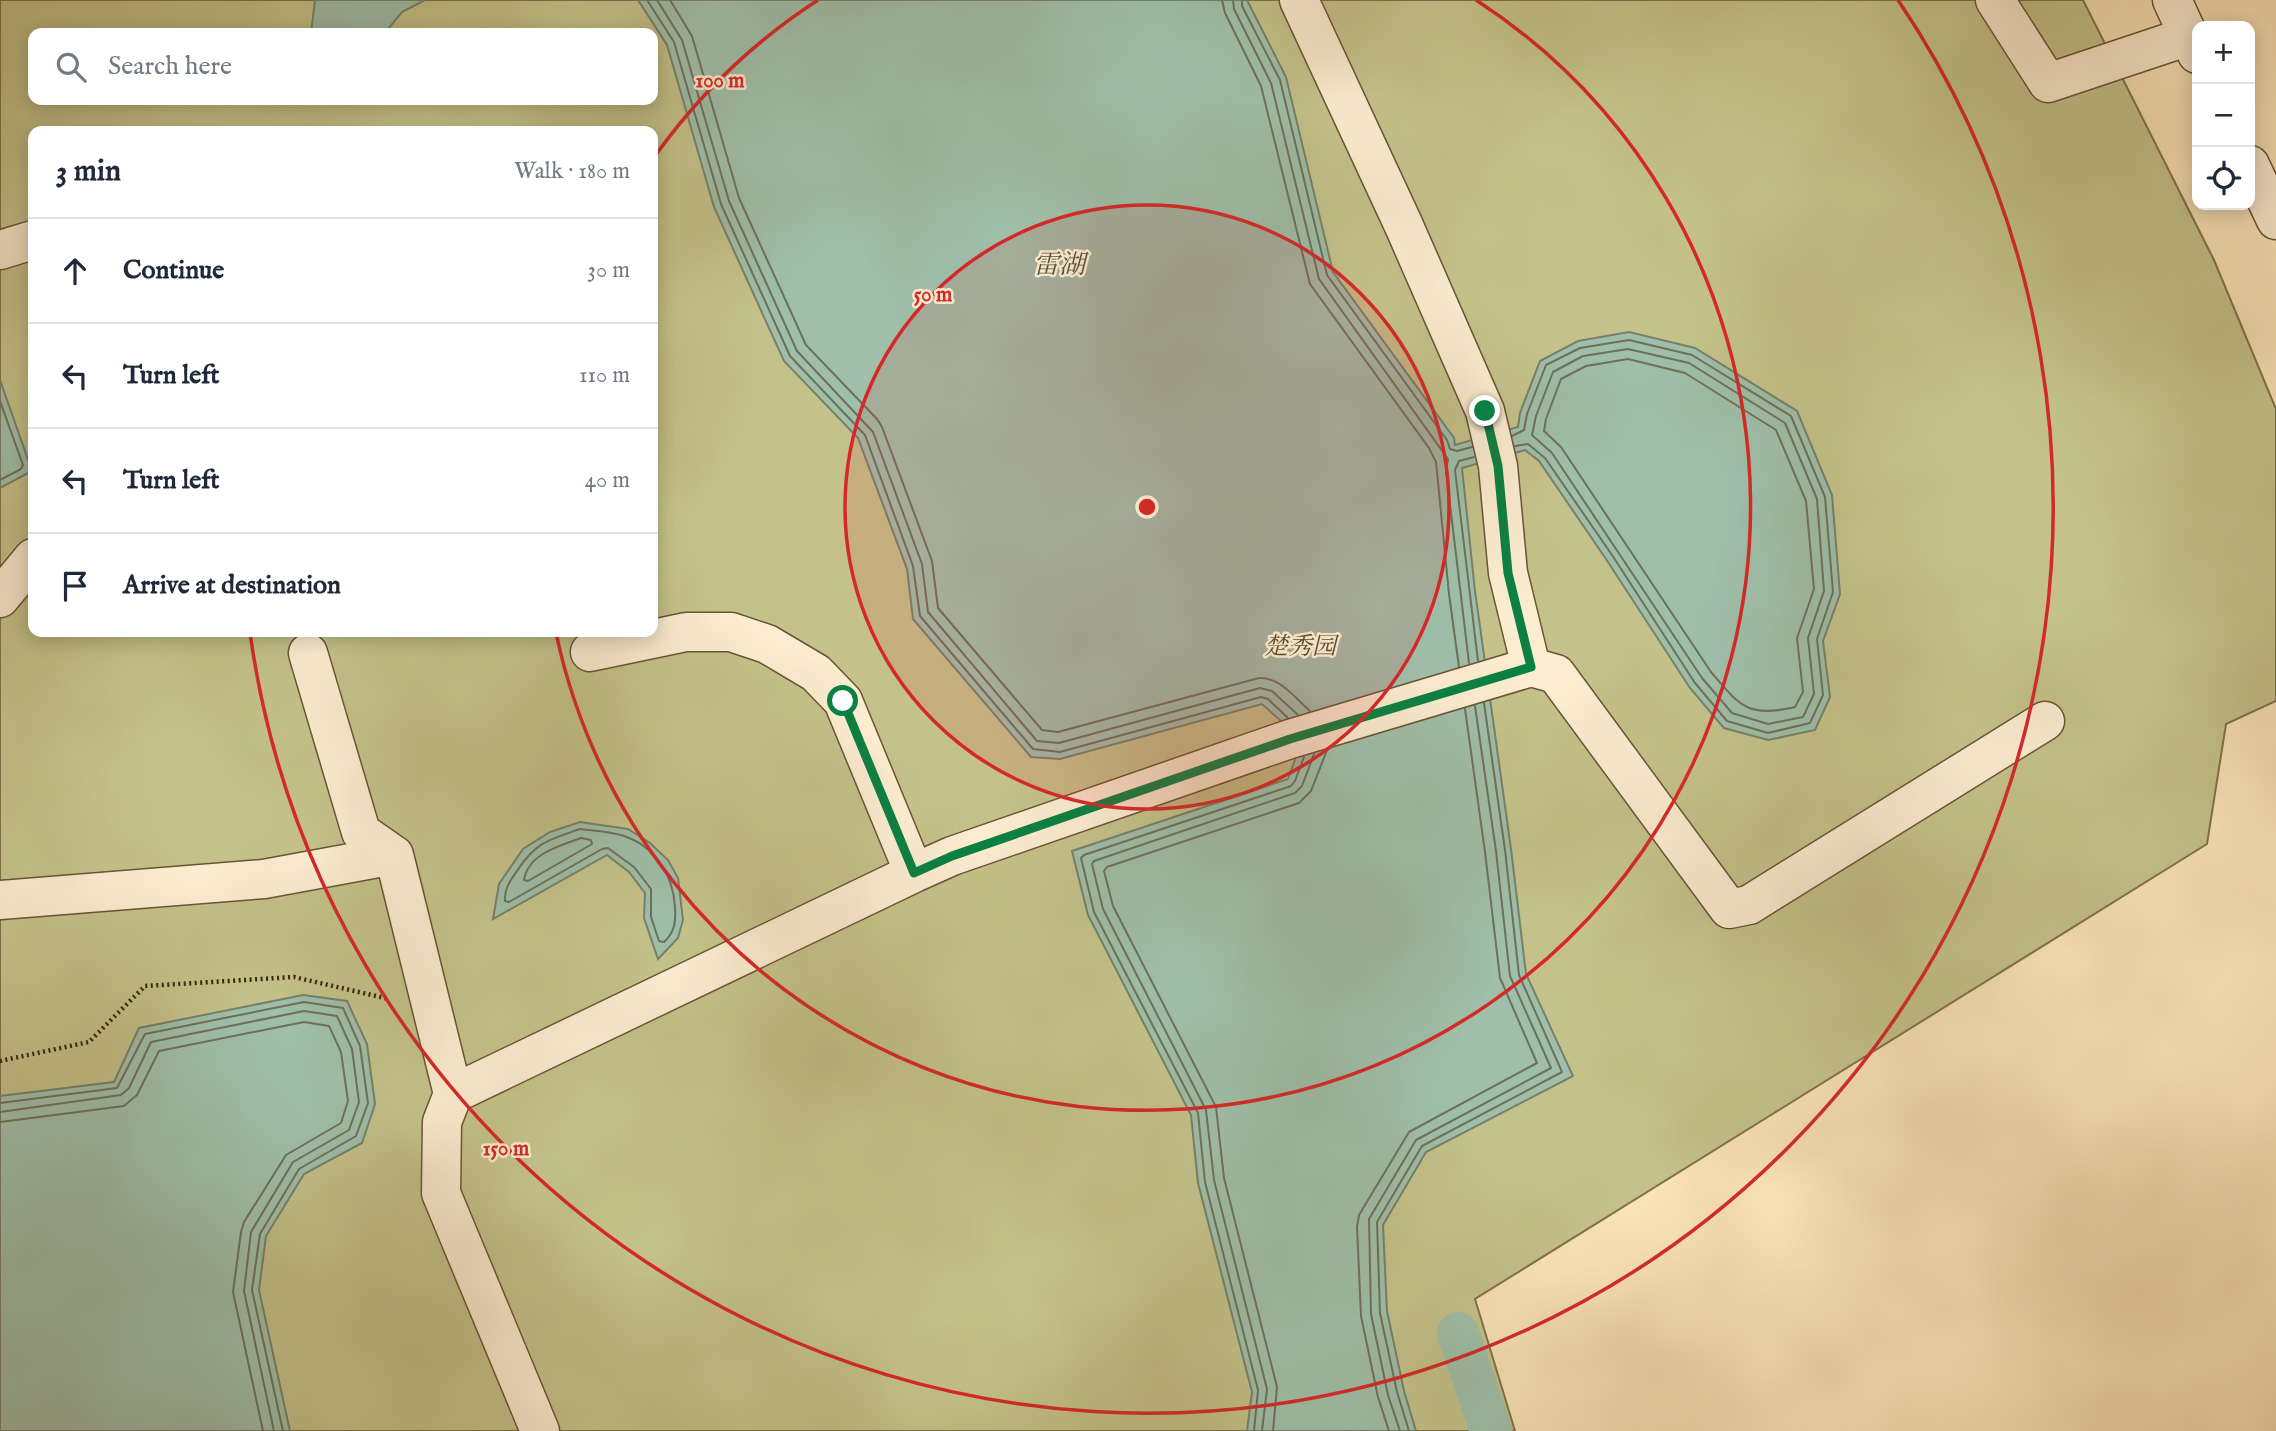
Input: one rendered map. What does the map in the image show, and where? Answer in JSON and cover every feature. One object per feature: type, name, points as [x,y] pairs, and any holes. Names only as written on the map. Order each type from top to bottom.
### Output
[{"type":"street","points":[[1299,0],[1404,226],[1485,411],[1498,466],[1508,573],[1531,667]]},
{"type":"street","points":[[1995,0],[2048,83],[2192,45]]},
{"type":"street","points":[[2172,0],[2192,43]]},
{"type":"street","points":[[2255,175],[2276,220]]},
{"type":"street","points":[[0,250],[28,242]]},
{"type":"street","points":[[0,598],[28,564]]},
{"type":"street","points":[[590,652],[686,632],[731,632],[767,644],[816,673],[843,701],[914,873]]},
{"type":"street","points":[[308,653],[361,832],[394,855],[453,1094],[442,1122],[441,1193],[540,1431]]},
{"type":"street","points":[[453,1094],[952,856],[1290,739],[1531,667],[1556,674],[1729,909],[1749,905],[2045,721]]},
{"type":"street","points":[[0,900],[264,879],[394,855]]},
{"type":"path","points":[[0,1061],[89,1042],[145,986],[294,977],[375,994],[433,1013]]},
{"type":"green space","name":"楚秀园","points":[[0,0],[2083,0],[2214,260],[2276,409],[2276,701],[2226,724],[2207,844],[1475,1299],[1515,1431],[0,1431]]},
{"type":"water","points":[[315,0],[425,0],[402,12],[389,28],[312,28]]},
{"type":"water","name":"雷湖","points":[[638,0],[1247,0],[1286,77],[1333,272],[1454,438],[1455,445],[1518,427],[1520,413],[1540,361],[1578,341],[1629,332],[1695,348],[1797,411],[1832,495],[1840,594],[1823,641],[1830,697],[1815,730],[1768,740],[1724,728],[1690,688],[1539,461],[1525,450],[1462,468],[1475,591],[1526,974],[1573,1076],[1426,1152],[1383,1225],[1387,1311],[1404,1391],[1416,1431],[1247,1431],[1252,1392],[1198,1183],[1191,1115],[1088,915],[1072,851],[1288,779],[1302,740],[1262,704],[1060,759],[1031,757],[913,619],[907,569],[858,438],[784,361],[714,207],[667,45]]},
{"type":"water","points":[[0,380],[28,460],[28,473],[0,488]]},
{"type":"water","points":[[580,822],[628,829],[650,843],[668,860],[678,878],[683,920],[678,938],[658,959],[644,918],[645,893],[629,872],[607,855],[493,919],[499,884],[523,849],[550,832]]},
{"type":"water","points":[[303,995],[347,1001],[367,1044],[375,1104],[362,1143],[304,1174],[266,1236],[259,1290],[290,1431],[0,1431],[0,1096],[114,1082],[139,1028]]},
{"type":"waterway","points":[[1458,1333],[1491,1431]]},
{"type":"route","points":[[843,701],[914,873],[952,856],[1290,739],[1531,667],[1508,573],[1498,466],[1485,411]]}]
